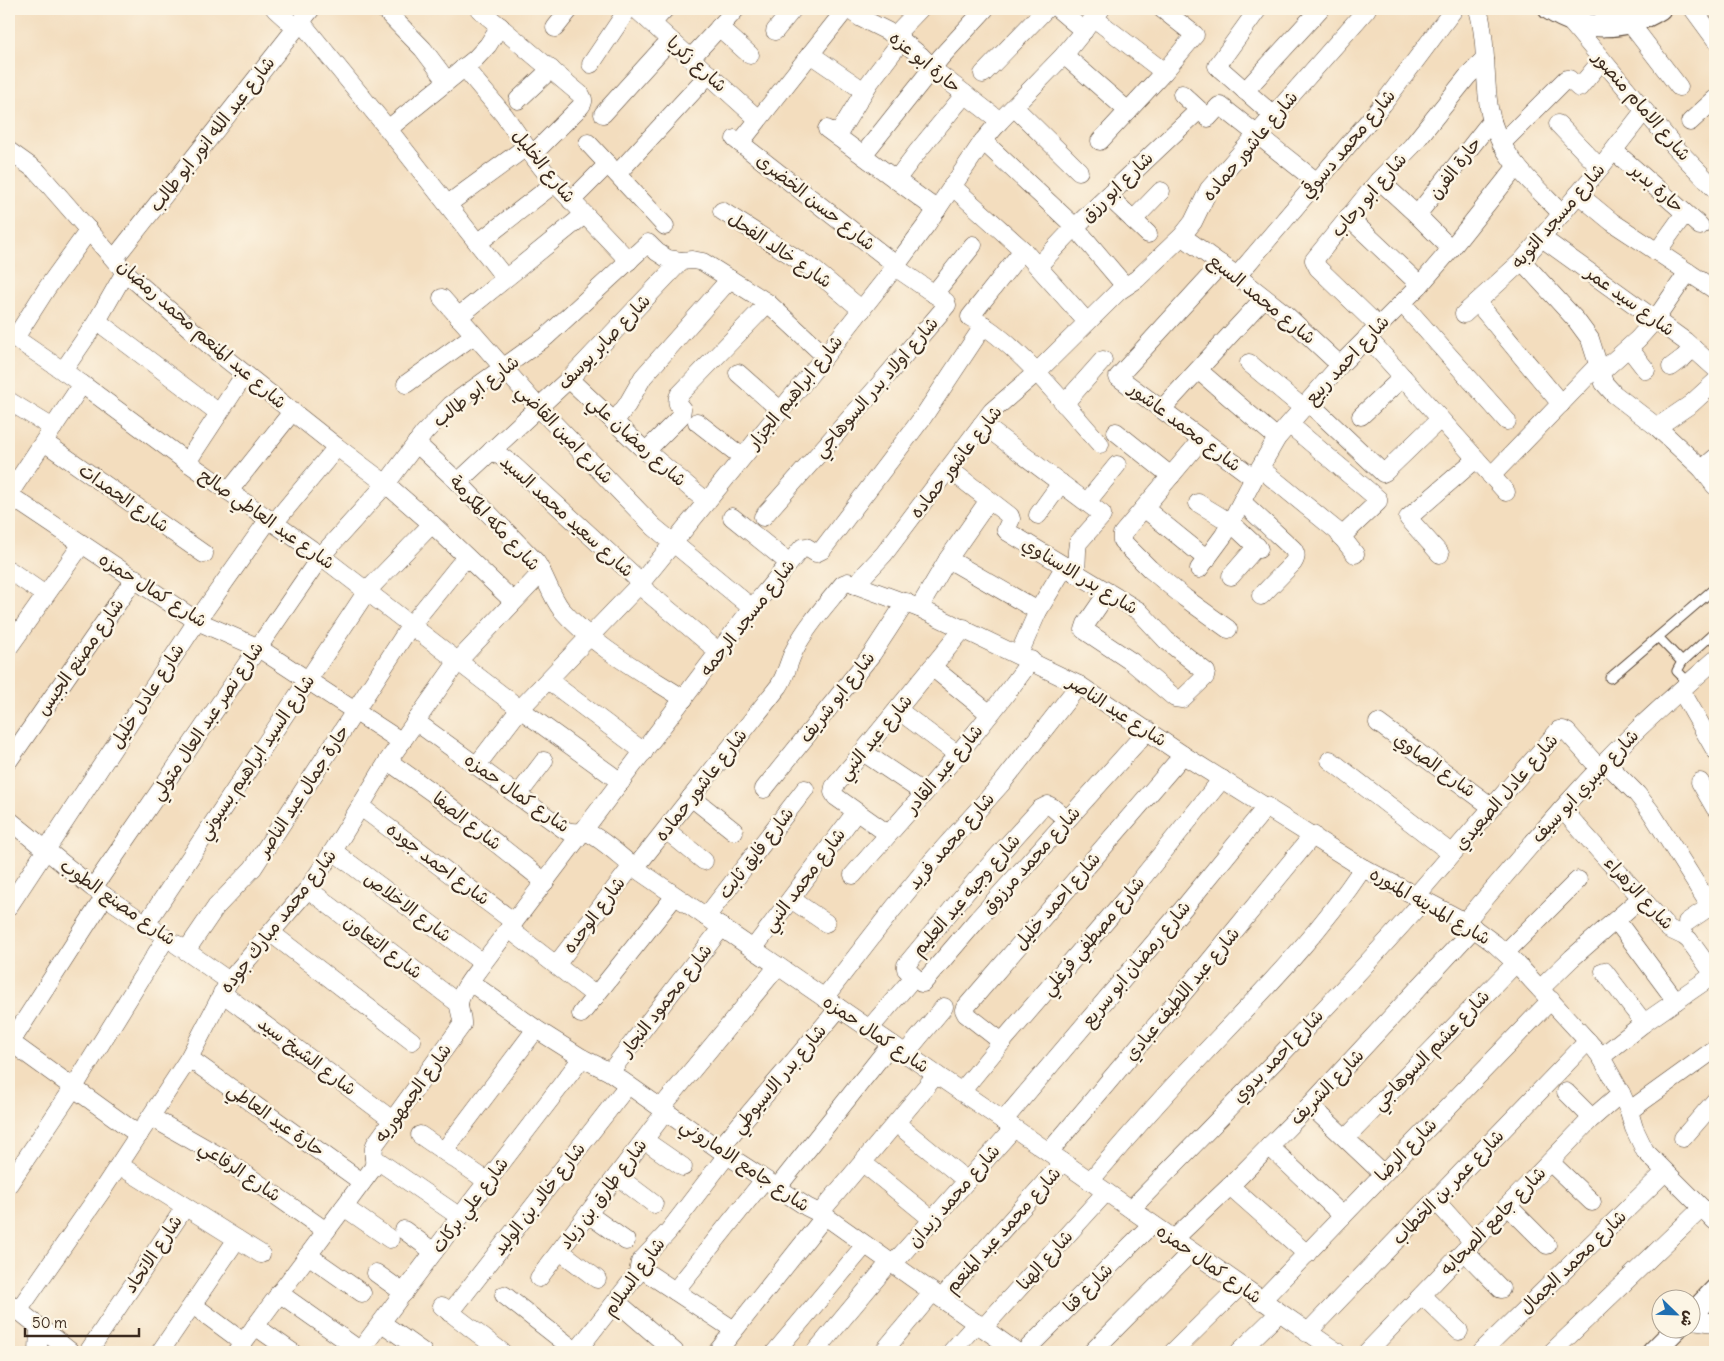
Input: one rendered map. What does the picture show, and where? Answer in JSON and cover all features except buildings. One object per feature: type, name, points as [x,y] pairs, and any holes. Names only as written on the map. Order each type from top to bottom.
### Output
[{"type":"street","points":[[275,9],[302,20],[506,278]]},
{"type":"street","points":[[555,28],[570,9]]},
{"type":"street","points":[[592,64],[628,9]]},
{"type":"street","name":"شارع زكريا","points":[[636,9],[758,119]]},
{"type":"street","points":[[652,23],[666,9]]},
{"type":"street","points":[[691,58],[736,9]]},
{"type":"street","points":[[775,31],[793,9]]},
{"type":"street","points":[[758,119],[849,9]]},
{"type":"street","name":"حارة ابو عزه","points":[[849,9],[898,37],[939,74],[1000,121]]},
{"type":"street","points":[[920,9],[898,37],[864,91],[832,132],[936,210]]},
{"type":"street","points":[[862,155],[933,68],[985,9]]},
{"type":"street","points":[[983,74],[1046,9]]},
{"type":"street","points":[[1058,9],[1093,19],[1164,72]]},
{"type":"street","points":[[1258,9],[1217,67],[1274,116]]},
{"type":"street","points":[[1245,91],[1320,9]]},
{"type":"street","name":"شارع عاشور حماده","points":[[634,867],[666,830],[779,686],[783,680],[789,659],[809,626],[842,584],[846,582],[856,585],[884,554],[992,411],[1036,373],[1125,286],[1137,279],[1182,236],[1193,222],[1209,189],[1367,9]]},
{"type":"street","name":"شارع محمد دسوقي","points":[[1238,276],[1383,104],[1454,9]]},
{"type":"street","points":[[1478,9],[1483,33],[1489,107],[1501,144],[1517,166],[1562,214]]},
{"type":"street","points":[[1549,9],[1570,21],[1590,25],[1604,17],[1630,23],[1649,16],[1660,9]]},
{"type":"street","points":[[1693,9],[1715,39]]},
{"type":"street","points":[[392,11],[448,81]]},
{"type":"street","points":[[1100,141],[1164,72],[1195,35],[1171,11]]},
{"type":"street","points":[[388,129],[448,81],[488,45],[493,16]]},
{"type":"street","points":[[448,204],[529,151],[583,103],[581,95],[493,16]]},
{"type":"street","name":"شارع ابراهيم الجزار","points":[[477,766],[520,710],[640,583],[862,310],[896,266],[983,141],[1064,55],[1093,19]]},
{"type":"street","name":"شارع عبد الله انور ابو طالب","points":[[114,259],[302,20]]},
{"type":"street","name":"شارع الامام منصور","points":[[1570,21],[1674,146],[1715,189]]},
{"type":"street","points":[[1630,23],[1679,87]]},
{"type":"street","points":[[719,28],[750,55]]},
{"type":"street","points":[[603,114],[670,40]]},
{"type":"street","points":[[810,54],[864,91]]},
{"type":"street","points":[[1064,55],[1128,110]]},
{"type":"street","name":"شارع ابو رحاب","points":[[1372,332],[1318,268],[1314,260],[1379,180],[1412,146],[1466,77],[1485,59]]},
{"type":"street","points":[[1501,144],[1566,79],[1569,79],[1579,88],[1602,60]]},
{"type":"street","name":"شارع الخليل","points":[[464,67],[504,115],[529,151],[555,183],[628,261]]},
{"type":"street","points":[[518,100],[551,70]]},
{"type":"street","points":[[571,200],[612,169],[709,74]]},
{"type":"street","points":[[896,180],[918,150],[965,94]]},
{"type":"street","points":[[1182,94],[1208,118],[1221,105],[1317,182]]},
{"type":"street","points":[[1690,122],[1715,99]]},
{"type":"street","points":[[1014,107],[1079,171]]},
{"type":"street","name":"شارع ابو رزق","points":[[1038,266],[1075,227],[1199,110]]},
{"type":"street","name":"شارع مسجد التوبه","points":[[1464,314],[1522,261],[1614,151],[1644,111]]},
{"type":"street","name":"شارع حسن الخضرى","points":[[758,119],[738,141],[896,266]]},
{"type":"street","name":"حارة الفرن","points":[[1417,215],[1492,120]]},
{"type":"street","points":[[1558,124],[1600,168]]},
{"type":"street","points":[[983,141],[1075,227],[1125,286]]},
{"type":"street","points":[[588,143],[666,226]]},
{"type":"street","name":"شارع عبد المنعم محمد رمضان","points":[[9,151],[38,171],[126,272],[216,352],[386,484],[432,524],[513,602]]},
{"type":"street","name":"حارة بدير","points":[[1614,151],[1700,226]]},
{"type":"street","name":"شارع احمد ربيع","points":[[1144,508],[1203,564],[1224,535],[1277,438],[1340,365],[1420,285],[1452,249],[1517,166]]},
{"type":"street","points":[[1379,180],[1452,249]]},
{"type":"street","points":[[478,243],[555,183]]},
{"type":"street","points":[[952,186],[1024,250],[1087,322]]},
{"type":"street","points":[[1133,220],[1161,191]]},
{"type":"street","points":[[1578,194],[1612,222],[1688,272],[1714,285]]},
{"type":"street","points":[[1108,196],[1148,234]]},
{"type":"street","name":"شارع خالد الفحل","points":[[722,211],[813,269],[862,310]]},
{"type":"street","points":[[1657,252],[1686,213]]},
{"type":"street","points":[[458,317],[584,214]]},
{"type":"street","points":[[1348,217],[1420,285]]},
{"type":"street","points":[[12,336],[89,230]]},
{"type":"street","name":"شارع محمد السبع","points":[[1182,236],[1238,276],[1284,313],[1340,365]]},
{"type":"street","name":"شارع سيد عمر","points":[[1542,238],[1693,348],[1715,368]]},
{"type":"street","name":"شارع ابو طالب","points":[[321,556],[386,484],[416,443],[437,419],[451,406],[546,337],[648,243],[668,259],[681,261]]},
{"type":"street","points":[[934,294],[973,245]]},
{"type":"street","name":"شارع مسجد الرحمه","points":[[583,832],[752,608],[804,547],[816,553],[822,550],[923,417],[977,321],[1024,250]]},
{"type":"street","points":[[681,261],[703,262],[768,303],[825,356]]},
{"type":"street","name":"شارع صابر يوسف","points":[[458,482],[570,379],[681,261]]},
{"type":"street","points":[[1522,261],[1576,320],[1590,339],[1604,383],[1614,394],[1708,464],[1715,486]]},
{"type":"street","name":"شارع محمد عاشور","points":[[1221,264],[1118,377],[1201,440],[1257,473],[1330,525],[1356,554]]},
{"type":"street","name":"شارع اولاد بدر السوهاجي","points":[[763,517],[873,392],[946,305],[946,302],[896,266]]},
{"type":"street","points":[[63,371],[97,321],[126,272]]},
{"type":"street","points":[[1491,476],[1561,404],[1599,369],[1629,348],[1655,320],[1688,272]]},
{"type":"street","points":[[614,422],[643,376],[730,279]]},
{"type":"street","name":"شارع امين القاضي","points":[[442,298],[538,407],[654,527],[672,544],[752,608]]},
{"type":"street","points":[[1162,409],[1264,298]]},
{"type":"street","points":[[1477,302],[1561,404]]},
{"type":"street","points":[[646,451],[680,416],[682,409],[677,400],[679,395],[768,303]]},
{"type":"street","points":[[1402,303],[1507,421]]},
{"type":"street","points":[[97,321],[219,413]]},
{"type":"street","points":[[977,321],[1019,355],[1100,444]]},
{"type":"street","points":[[1372,332],[1403,377],[1506,492]]},
{"type":"street","points":[[406,384],[474,335]]},
{"type":"street","name":"شارع عبد العاطي صالح","points":[[12,336],[321,556],[520,710],[621,782]]},
{"type":"street","points":[[1629,348],[1646,370]]},
{"type":"street","points":[[1671,367],[1693,348]]},
{"type":"street","points":[[1064,404],[1103,360]]},
{"type":"street","points":[[1249,363],[1305,405],[1382,473],[1386,472],[1440,419]]},
{"type":"street","points":[[1198,370],[1277,438]]},
{"type":"street","points":[[738,373],[780,410]]},
{"type":"street","points":[[187,462],[245,374]]},
{"type":"street","points":[[1361,416],[1403,377]]},
{"type":"street","name":"شارع رمضان علي","points":[[570,379],[646,451],[706,501]]},
{"type":"street","points":[[1657,427],[1691,404],[1715,382]]},
{"type":"street","points":[[9,495],[15,473],[48,435],[82,384]]},
{"type":"street","name":"شارع الحمدات","points":[[9,402],[48,435],[204,554]]},
{"type":"street","points":[[229,491],[292,412]]},
{"type":"street","points":[[698,422],[742,457]]},
{"type":"street","points":[[982,424],[1102,515],[1078,543],[1071,570]]},
{"type":"street","points":[[1289,424],[1378,499],[1378,502],[1341,537]]},
{"type":"street","points":[[1116,432],[1171,476]]},
{"type":"street","points":[[1201,440],[1122,534],[1122,541],[1150,569],[1228,630]]},
{"type":"street","name":"شارع مكه المكرمة","points":[[416,443],[458,482],[536,562],[556,601],[589,637],[684,699]]},
{"type":"street","name":"شارع عادل خليل","points":[[9,906],[197,620],[271,521],[337,447]]},
{"type":"street","name":"شارع سعيد محمد السيد","points":[[492,450],[513,465],[640,583],[719,652]]},
{"type":"street","points":[[1440,554],[1408,518],[1476,459]]},
{"type":"street","points":[[1086,502],[1116,465]]},
{"type":"street","name":"شارع بدر الاسناوي","points":[[948,469],[1010,516],[1011,519],[1006,530],[1008,532],[1108,592],[1144,614],[1166,640],[1206,672],[1206,677],[1182,699],[1178,700],[1132,662],[1084,630],[1086,624],[1108,592]]},
{"type":"street","points":[[1038,515],[1061,483]]},
{"type":"street","name":"شارع كمال حمزه","points":[[9,495],[197,620],[257,647],[402,742]]},
{"type":"street","name":"شارع ابو شريف","points":[[764,789],[913,605],[989,500]]},
{"type":"street","points":[[1242,502],[1293,549],[1296,554],[1296,559],[1293,563],[1261,596]]},
{"type":"street","points":[[1198,503],[1231,522],[1258,548],[1230,576]]},
{"type":"street","points":[[732,516],[789,563]]},
{"type":"street","name":"شارع السيد ابراهيم بسيوني","points":[[146,924],[367,591],[432,524]]},
{"type":"street","points":[[9,647],[82,544]]},
{"type":"street","name":"شارع نصر عبد العال متولي","points":[[9,1043],[99,892],[257,647],[321,556]]},
{"type":"street","name":"حارة جمال عبد الناصر","points":[[186,951],[216,907],[253,868],[411,624],[466,557]]},
{"type":"street","points":[[948,559],[1038,611]]},
{"type":"street","points":[[9,570],[45,595]]},
{"type":"street","name":"شارع عبد القادر","points":[[853,875],[990,714],[1025,657],[1038,611],[1071,570]]},
{"type":"street","name":"شارع محمد مبارك جوده","points":[[14,1307],[119,1165],[151,1117],[189,1058],[226,987],[308,889],[388,761],[458,661],[542,572]]},
{"type":"street","name":"شارع مصنع الجبس","points":[[9,760],[134,578]]},
{"type":"street","name":"شارع عبد الناصر","points":[[856,585],[913,605],[1025,657],[1079,685],[1362,868]]},
{"type":"street","name":"شارع عبد النبي","points":[[888,834],[836,797],[833,789],[964,628]]},
{"type":"street","name":"شارع صبري ابو سيف","points":[[1469,925],[1562,809],[1602,765],[1639,728],[1715,660]]},
{"type":"street","points":[[932,667],[990,714]]},
{"type":"street","points":[[548,680],[644,752]]},
{"type":"street","name":"شارع محمد فريد","points":[[824,998],[893,909],[933,860],[1002,783],[1079,685]]},
{"type":"street","points":[[1685,686],[1715,750]]},
{"type":"street","points":[[898,710],[957,754]]},
{"type":"street","name":"شارع كمال حمزه","points":[[415,721],[569,832],[583,832],[592,835],[706,917],[1174,1239],[1308,1333],[1327,1350]]},
{"type":"street","name":"شارع الصاوي","points":[[1378,723],[1492,807]]},
{"type":"street","name":"شارع محمد مرزوق","points":[[914,977],[921,983],[924,983],[977,920],[1148,730]]},
{"type":"street","name":"شارع عادل الصعيدي","points":[[1419,899],[1452,854],[1559,730],[1567,732],[1602,765]]},
{"type":"street","points":[[863,752],[924,793]]},
{"type":"street","name":"شارع احمد خليل","points":[[1002,1042],[966,1014],[964,1008],[1183,754]]},
{"type":"street","points":[[1330,760],[1452,854]]},
{"type":"street","name":"شارع الصفا","points":[[388,761],[433,793],[545,882]]},
{"type":"street","points":[[518,796],[544,762]]},
{"type":"street","points":[[1602,765],[1637,794],[1713,905],[1687,922]]},
{"type":"street","name":"شارع مصطفي فرغلي","points":[[962,1092],[1002,1042],[1126,898],[1222,779]]},
{"type":"street","points":[[1700,782],[1715,808]]},
{"type":"street","name":"شارع فايق ثابت","points":[[706,917],[805,789]]},
{"type":"street","points":[[691,798],[734,831]]},
{"type":"street","name":"شارع وجيه عبد العليم","points":[[869,1029],[914,977],[906,969],[906,965],[977,879],[1040,809],[1048,805],[1067,820]]},
{"type":"street","name":"شارع رمضان ابو سريع","points":[[1009,1124],[1267,806]]},
{"type":"street","name":"شارع احمد جوده","points":[[361,807],[512,926],[556,965],[596,996]]},
{"type":"street","name":"شارع الزهراء","points":[[1562,809],[1669,929],[1689,940],[1715,975]]},
{"type":"street","name":"شارع محمد النبي","points":[[753,949],[856,812]]},
{"type":"street","name":"شارع مصنع الطوب","points":[[9,820],[99,892],[186,951],[226,987]]},
{"type":"street","points":[[666,830],[704,861]]},
{"type":"street","name":"شارع الجمهوريه","points":[[239,1347],[373,1168],[374,1147],[391,1120],[462,1024],[463,1020],[459,1004],[461,996],[483,963],[583,832]]},
{"type":"street","name":"شارع عبد اللطيف عبادي","points":[[1056,1157],[1190,986],[1313,835]]},
{"type":"street","name":"شارع الاخلاص","points":[[333,851],[483,963]]},
{"type":"street","name":"شارع الوحده","points":[[556,965],[634,867]]},
{"type":"street","name":"شارع المدينه المنوره","points":[[1090,1181],[1188,1070],[1304,947],[1340,902],[1362,868],[1469,925],[1510,958],[1601,1057],[1621,1093],[1634,1128],[1645,1150],[1715,1221]]},
{"type":"street","name":"شارع عشم السوهاجي","points":[[1346,1138],[1510,958],[1578,880]]},
{"type":"street","name":"شارع التعاون","points":[[308,889],[459,1004]]},
{"type":"street","points":[[581,1014],[676,896]]},
{"type":"street","name":"شارع الرضا","points":[[1261,1301],[1383,1174],[1545,994],[1572,958],[1642,897]]},
{"type":"street","points":[[791,898],[826,923]]},
{"type":"street","name":"شارع احمد بدوي","points":[[1131,1209],[1268,1069],[1373,957],[1419,899]]},
{"type":"street","points":[[1616,920],[1676,1001]]},
{"type":"street","name":"شارع الشريف","points":[[1174,1239],[1230,1186],[1310,1105],[1469,925]]},
{"type":"street","name":"شارع محمود النجار","points":[[610,1072],[722,928]]},
{"type":"street","points":[[271,932],[412,1041]]},
{"type":"street","points":[[9,1184],[74,1086],[166,938]]},
{"type":"street","name":"شارع طارق بن زياد","points":[[539,1278],[644,1140],[663,1110],[778,966]]},
{"type":"street","points":[[1604,971],[1644,1023]]},
{"type":"street","points":[[1601,1057],[1644,1023],[1715,975]]},
{"type":"street","name":"شارع جامع الاماروني","points":[[470,982],[536,1029],[628,1084],[770,1184],[822,1215],[1017,1352]]},
{"type":"street","name":"شارع الشيخ سيد","points":[[226,987],[391,1120]]},
{"type":"street","name":"شارع بدر الاسيوطي","points":[[723,1152],[839,1008]]},
{"type":"street","points":[[675,1291],[770,1184],[898,1049],[944,1008]]},
{"type":"street","points":[[444,1151],[536,1029]]},
{"type":"street","name":"شارع عمر بن الخطاب","points":[[1308,1333],[1588,1041]]},
{"type":"street","points":[[9,1043],[74,1086],[139,1135]]},
{"type":"street","points":[[1629,1111],[1715,1049]]},
{"type":"street","name":"حارة عبد العاطي","points":[[189,1058],[362,1182]]},
{"type":"street","name":"شارع علي بركات","points":[[360,1351],[582,1058]]},
{"type":"street","points":[[717,1352],[862,1163],[936,1075]]},
{"type":"street","name":"شارع خالد بن الوليد","points":[[502,1352],[446,1309],[628,1084]]},
{"type":"street","points":[[1566,1092],[1592,1118]]},
{"type":"street","name":"شارع جامع الصحابه","points":[[1367,1352],[1592,1118],[1621,1093]]},
{"type":"street","points":[[1683,1138],[1715,1102]]},
{"type":"street","points":[[1310,1105],[1383,1174]]},
{"type":"street","name":"شارع الرفاعي","points":[[151,1117],[221,1157],[326,1231]]},
{"type":"street","points":[[896,1122],[967,1181]]},
{"type":"street","name":"شارع محمد زيدان","points":[[814,1352],[967,1181],[1009,1124]]},
{"type":"street","points":[[420,1135],[487,1181]]},
{"type":"street","points":[[644,1140],[683,1167]]},
{"type":"street","points":[[1269,1146],[1342,1216]]},
{"type":"street","name":"شارع السلام","points":[[583,1350],[638,1273],[640,1262],[668,1232],[723,1152]]},
{"type":"street","name":"شارع محمد عبد المنعم","points":[[883,1352],[938,1295],[1056,1157]]},
{"type":"street","points":[[374,1158],[460,1217]]},
{"type":"street","points":[[1550,1162],[1592,1202]]},
{"type":"street","points":[[862,1163],[933,1220]]},
{"type":"street","points":[[119,1165],[261,1254]]},
{"type":"street","name":"شارع محمد الجمال","points":[[1481,1352],[1666,1172]]},
{"type":"street","points":[[617,1176],[654,1204]]},
{"type":"street","points":[[1230,1186],[1307,1254]]},
{"type":"street","name":"شارع الهنا","points":[[952,1352],[1106,1192]]},
{"type":"street","points":[[1435,1200],[1501,1289]]},
{"type":"street","points":[[1508,1206],[1547,1245]]},
{"type":"street","name":"شارع الاتحاد","points":[[88,1352],[185,1207]]},
{"type":"street","points":[[344,1207],[434,1252]]},
{"type":"street","points":[[1552,1352],[1702,1208]]},
{"type":"street","points":[[588,1214],[626,1240]]},
{"type":"street","name":"شارع قنا","points":[[1024,1352],[1152,1224]]},
{"type":"street","points":[[160,1352],[237,1239]]},
{"type":"street","points":[[776,1352],[865,1245]]},
{"type":"street","points":[[560,1251],[596,1279]]},
{"type":"street","points":[[1092,1352],[1191,1252]]},
{"type":"street","points":[[308,1255],[362,1293]]},
{"type":"street","points":[[640,1268],[734,1330]]},
{"type":"street","points":[[376,1273],[404,1293]]},
{"type":"street","points":[[1173,1352],[1240,1286]]},
{"type":"street","points":[[1702,1304],[1715,1290]]},
{"type":"street","points":[[279,1293],[360,1351]]},
{"type":"street","points":[[504,1295],[583,1350]]},
{"type":"street","points":[[1422,1295],[1459,1331]]},
{"type":"street","points":[[617,1302],[675,1352]]},
{"type":"street","points":[[193,1305],[239,1347]]},
{"type":"street","points":[[14,1307],[71,1352]]},
{"type":"street","points":[[1239,1352],[1279,1313]]},
{"type":"street","points":[[1702,1321],[1715,1323]]},
{"type":"street","points":[[382,1323],[423,1352]]},
{"type":"street","points":[[255,1326],[292,1352]]},
{"type":"street","points":[[38,1352],[39,1328]]},
{"type":"street","points":[[1653,1352],[1667,1338]]},
{"type":"lane","points":[[1610,678],[1715,588]]},
{"type":"lane","points":[[1685,686],[1676,671],[1682,662],[1715,632]]},
{"type":"lane","points":[[1658,637],[1682,662]]}]
